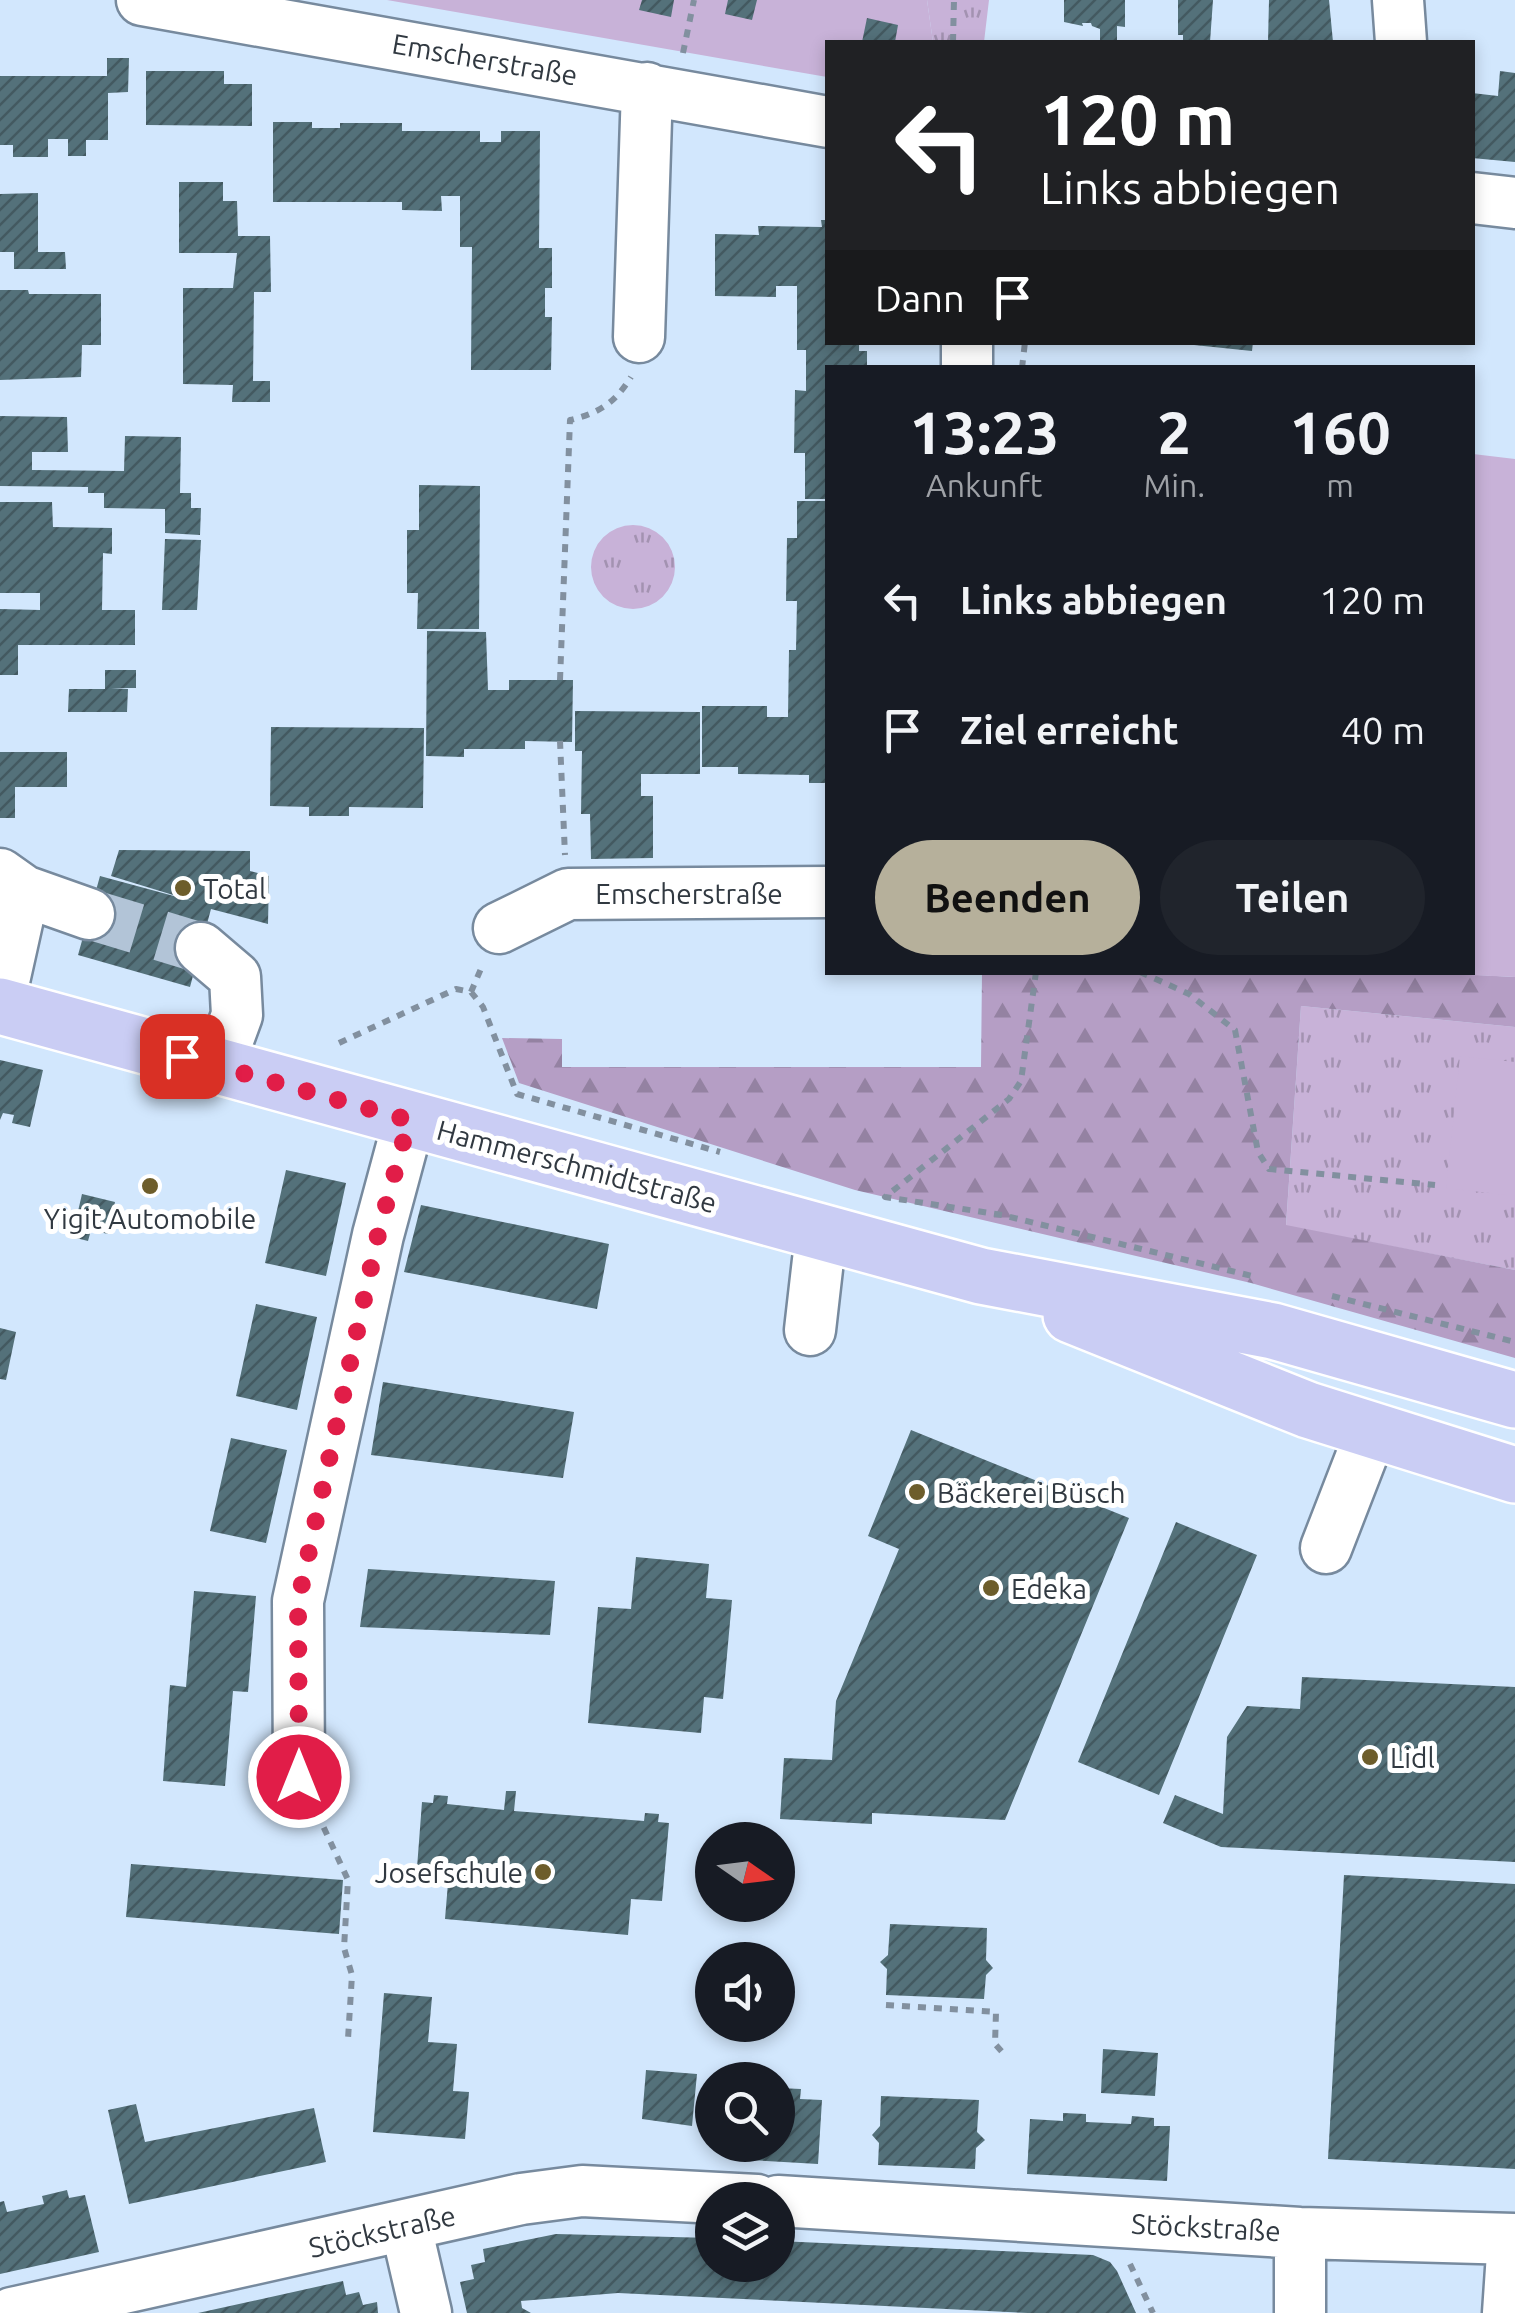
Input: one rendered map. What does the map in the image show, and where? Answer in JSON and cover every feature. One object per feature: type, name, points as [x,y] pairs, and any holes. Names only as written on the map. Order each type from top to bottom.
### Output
[{"type":"main road","name":"Hammerschmidtstraße","points":[[0,1002],[827,1236],[980,1276],[1274,1331],[1515,1400]]},
{"type":"main road","name":"Hammerschmidtstraße","points":[[980,1276],[1141,1346],[1370,1432],[1515,1475]]},
{"type":"street","name":"Emscherstraße","points":[[142,0],[825,121]]},
{"type":"street","points":[[1398,0],[1401,40]]},
{"type":"street","points":[[639,337],[661,90]]},
{"type":"street","points":[[1475,198],[1515,203]]},
{"type":"street","points":[[0,1002],[12,882],[89,914]]},
{"type":"street","name":"Emscherstraße","points":[[498,928],[568,894],[825,892]]},
{"type":"street","points":[[201,948],[235,977],[237,1015],[218,1066]]},
{"type":"street","points":[[299,1777],[298,1602],[378,1235],[409,1120]]},
{"type":"street","points":[[810,1330],[818,1260],[827,1236]]},
{"type":"street","points":[[1326,1548],[1370,1432]]},
{"type":"street","name":"Stöckstraße","points":[[12,2313],[520,2199],[582,2192],[695,2197]]},
{"type":"street","name":"Stöckstraße","points":[[795,2202],[1300,2232],[1514,2239]]},
{"type":"street","points":[[406,2227],[426,2313]]},
{"type":"street","points":[[1300,2232],[1300,2313]]},
{"type":"street","points":[[1508,2313],[1514,2239]]},
{"type":"path","points":[[661,90],[694,0]]},
{"type":"path","points":[[953,40],[954,0]]},
{"type":"path","points":[[560,680],[570,420],[596,414],[619,396],[634,372],[639,337]]},
{"type":"path","points":[[560,742],[568,894]]},
{"type":"path","points":[[471,992],[498,928]]},
{"type":"path","points":[[885,1197],[1009,1099],[1020,1082],[1036,975]]},
{"type":"path","points":[[1147,975],[1190,994],[1235,1030],[1258,1152],[1268,1169],[1435,1185]]},
{"type":"path","points":[[339,1043],[456,990],[471,992],[483,1007],[517,1094],[724,1153]]},
{"type":"path","points":[[870,1194],[1002,1216],[1264,1279]]},
{"type":"path","points":[[1320,1292],[1515,1342]]},
{"type":"path","points":[[299,1777],[348,1880],[344,1948],[352,1975],[348,2038]]},
{"type":"path","points":[[886,2005],[996,2012],[994,2044],[1003,2053]]},
{"type":"path","points":[[1124,2251],[1153,2313]]},
{"type":"green space","points":[[387,0],[927,0],[933,40],[825,40],[825,77]]},
{"type":"green space","points":[[927,0],[989,0],[984,40],[933,40]]},
{"type":"green space","points":[[1475,454],[1515,459],[1515,977],[1470,975],[1475,975]]},
{"type":"green space","points":[[633,525],[656,532],[668,544],[675,567],[668,590],[656,602],[633,609],[610,602],[598,590],[591,567],[598,544],[610,532]]},
{"type":"green space","points":[[982,975],[1515,977],[1515,1027],[1301,1006],[1286,1225],[1515,1270],[1515,1358],[1251,1283],[855,1190],[519,1083],[502,1038],[562,1039],[562,1067],[981,1067]]},
{"type":"green space","points":[[1301,1006],[1515,1027],[1515,1270],[1286,1226]]},
{"type":"green space","points":[[1460,1056],[1515,1062],[1515,1196],[1446,1188]]},
{"type":"building","points":[[642,0],[674,0],[671,17],[639,10]]},
{"type":"building","points":[[728,0],[757,0],[752,20],[725,14]]},
{"type":"building","points":[[1064,0],[1125,0],[1125,27],[1117,26],[1117,40],[1100,40],[1100,29],[1091,23],[1082,23],[1083,26],[1064,22]]},
{"type":"building","points":[[1178,0],[1213,0],[1210,40],[1183,40],[1183,35],[1178,35]]},
{"type":"building","points":[[1269,0],[1329,0],[1333,40],[1268,40]]},
{"type":"building","points":[[867,18],[898,25],[895,40],[862,40]]},
{"type":"building","points":[[107,58],[129,58],[128,92],[108,93],[108,140],[86,140],[86,156],[68,156],[68,139],[48,139],[48,157],[13,157],[13,145],[0,145],[0,76],[107,76]]},
{"type":"building","points":[[146,71],[224,71],[224,84],[252,84],[252,126],[146,125]]},
{"type":"building","points":[[1500,71],[1515,73],[1515,162],[1475,158],[1475,93],[1498,96]]},
{"type":"building","points":[[273,122],[312,122],[312,128],[340,128],[340,123],[402,123],[402,131],[480,131],[480,142],[501,142],[501,131],[540,131],[539,248],[552,248],[552,288],[545,288],[545,317],[552,317],[551,370],[471,370],[472,247],[460,247],[460,196],[441,196],[442,211],[402,210],[402,202],[273,202]]},
{"type":"building","points":[[179,182],[223,182],[223,201],[237,201],[238,236],[270,236],[271,292],[254,292],[253,381],[270,381],[270,402],[232,402],[233,385],[183,384],[183,288],[233,288],[237,253],[179,253]]},
{"type":"building","points":[[38,193],[38,252],[65,252],[66,269],[14,269],[14,252],[0,252],[0,194]]},
{"type":"building","points":[[821,220],[825,220],[825,345],[859,345],[859,351],[867,351],[867,365],[825,365],[825,499],[805,499],[805,453],[794,453],[795,390],[806,391],[806,350],[797,350],[797,286],[776,286],[776,297],[715,296],[715,234],[759,235],[758,226],[822,227]]},
{"type":"building","points":[[0,290],[101,294],[101,345],[82,345],[81,377],[0,380]]},
{"type":"building","points":[[1194,345],[1253,345],[1252,351]]},
{"type":"building","points":[[0,416],[67,417],[68,452],[32,452],[32,470],[124,471],[125,436],[181,437],[180,493],[191,493],[191,508],[201,508],[200,535],[165,533],[165,509],[104,508],[104,493],[88,493],[88,487],[0,486]]},
{"type":"building","points":[[419,485],[480,486],[479,629],[417,629],[418,593],[407,593],[407,530],[419,530]]},
{"type":"building","points":[[797,501],[825,501],[825,783],[809,783],[809,775],[738,774],[738,767],[702,767],[702,706],[767,706],[767,717],[788,717],[789,650],[796,650],[797,601],[786,601],[787,538],[797,538]]},
{"type":"building","points":[[0,502],[52,502],[53,527],[112,528],[112,554],[103,553],[102,610],[135,610],[135,645],[18,645],[18,675],[0,675],[0,609],[40,610],[40,593],[0,593]]},
{"type":"building","points":[[165,539],[201,540],[197,610],[162,610]]},
{"type":"building","points":[[427,631],[486,632],[488,690],[509,690],[509,680],[573,680],[572,742],[525,741],[525,749],[464,749],[464,757],[426,756]]},
{"type":"building","points":[[105,670],[136,670],[136,688],[111,688],[128,689],[127,712],[68,712],[69,689],[105,689]]},
{"type":"building","points":[[575,711],[700,712],[700,774],[641,774],[641,796],[653,796],[653,858],[591,859],[590,814],[581,814],[582,751],[575,751]]},
{"type":"building","points":[[271,727],[424,728],[423,808],[349,807],[349,816],[309,816],[309,807],[270,806]]},
{"type":"building","points":[[0,752],[67,752],[67,787],[15,787],[15,818],[0,818]]},
{"type":"building","points":[[119,850],[250,851],[250,871],[269,876],[268,924],[211,909],[190,987],[78,955],[100,876],[196,902],[111,876]]},
{"type":"building","points":[[0,1060],[43,1070],[30,1127],[12,1123],[14,1115],[3,1113],[0,1120]]},
{"type":"building","points":[[286,1170],[346,1183],[326,1276],[265,1263]]},
{"type":"building","points":[[82,1194],[115,1202],[108,1234],[91,1230],[88,1241],[72,1237]]},
{"type":"building","points":[[421,1205],[609,1244],[597,1309],[404,1272]]},
{"type":"building","points":[[256,1304],[317,1317],[297,1410],[236,1396]]},
{"type":"building","points":[[0,1328],[16,1332],[6,1380],[0,1379]]},
{"type":"building","points":[[383,1382],[574,1412],[563,1478],[371,1455]]},
{"type":"building","name":"Edeka","points":[[911,1430],[1129,1518],[1005,1820],[872,1813],[872,1824],[780,1819],[784,1758],[832,1760],[836,1701],[899,1549],[868,1536]]},
{"type":"building","points":[[231,1438],[287,1450],[266,1543],[210,1531]]},
{"type":"building","points":[[1176,1522],[1257,1555],[1159,1795],[1078,1762]]},
{"type":"building","points":[[636,1557],[709,1564],[706,1598],[732,1600],[723,1699],[704,1697],[701,1733],[588,1723],[598,1607],[631,1609]]},
{"type":"building","points":[[368,1569],[555,1581],[550,1635],[360,1627]]},
{"type":"building","points":[[194,1591],[256,1596],[248,1692],[233,1691],[225,1786],[163,1781],[170,1685],[186,1687]]},
{"type":"building","name":"Lidl","points":[[1302,1677],[1515,1687],[1515,1862],[1221,1847],[1163,1823],[1175,1795],[1223,1814],[1227,1737],[1247,1706],[1300,1709]]},
{"type":"building","points":[[506,1791],[516,1791],[514,1811],[644,1821],[645,1813],[659,1814],[658,1822],[669,1823],[662,1901],[631,1899],[628,1935],[445,1919],[448,1883],[416,1881],[422,1802],[433,1803],[434,1795],[448,1796],[447,1804],[504,1810]]},
{"type":"building","points":[[131,1864],[343,1880],[339,1934],[126,1917]]},
{"type":"building","points":[[1344,1875],[1515,1884],[1515,2169],[1328,2159]]},
{"type":"building","points":[[890,1924],[987,1928],[986,1960],[993,1968],[986,1975],[984,1999],[886,1995],[887,1969],[880,1962],[888,1955]]},
{"type":"building","points":[[384,1993],[432,1997],[428,2042],[457,2044],[453,2091],[469,2092],[465,2139],[373,2132]]},
{"type":"building","points":[[1103,2049],[1158,2053],[1155,2096],[1101,2093]]},
{"type":"building","points":[[646,2070],[695,2074],[692,2126],[642,2119]]},
{"type":"building","points":[[795,2089],[801,2089],[800,2099],[822,2100],[818,2164],[784,2162],[795,2162]]},
{"type":"building","points":[[881,2096],[979,2100],[977,2132],[985,2140],[976,2148],[975,2169],[878,2165],[879,2143],[872,2135],[880,2126]]},
{"type":"building","points":[[136,2104],[145,2142],[314,2108],[326,2162],[129,2204],[108,2110]]},
{"type":"building","points":[[1063,2113],[1086,2114],[1086,2122],[1131,2124],[1132,2116],[1154,2118],[1154,2126],[1170,2126],[1167,2181],[1027,2174],[1030,2119],[1063,2121]]},
{"type":"building","points":[[67,2190],[69,2198],[85,2195],[99,2252],[0,2274],[0,2202],[4,2201],[7,2212],[44,2204],[42,2196]]},
{"type":"building","points":[[556,2234],[695,2238],[695,2282],[795,2282],[795,2242],[1093,2255],[1110,2262],[1117,2271],[1136,2313],[1028,2313],[618,2293],[521,2301],[522,2308],[531,2313],[467,2313],[460,2282],[474,2279],[471,2265],[485,2262],[483,2249]]},
{"type":"building","points":[[343,2281],[346,2295],[359,2292],[363,2305],[377,2302],[378,2313],[198,2313]]},
{"type":"tunnel","points":[[89,914],[201,948]]},
{"type":"place","name":"Total","points":[[183,888]]},
{"type":"place","name":"Yigit Automobile","points":[[150,1186]]},
{"type":"place","name":"Bäckerei Büsch","points":[[917,1492]]},
{"type":"place","name":"Edeka","points":[[991,1588]]},
{"type":"place","name":"Lidl","points":[[1370,1757]]},
{"type":"place","name":"Josefschule","points":[[543,1872]]},
{"type":"route","points":[[182,1056],[409,1120],[378,1235],[298,1602],[299,1777]]}]
